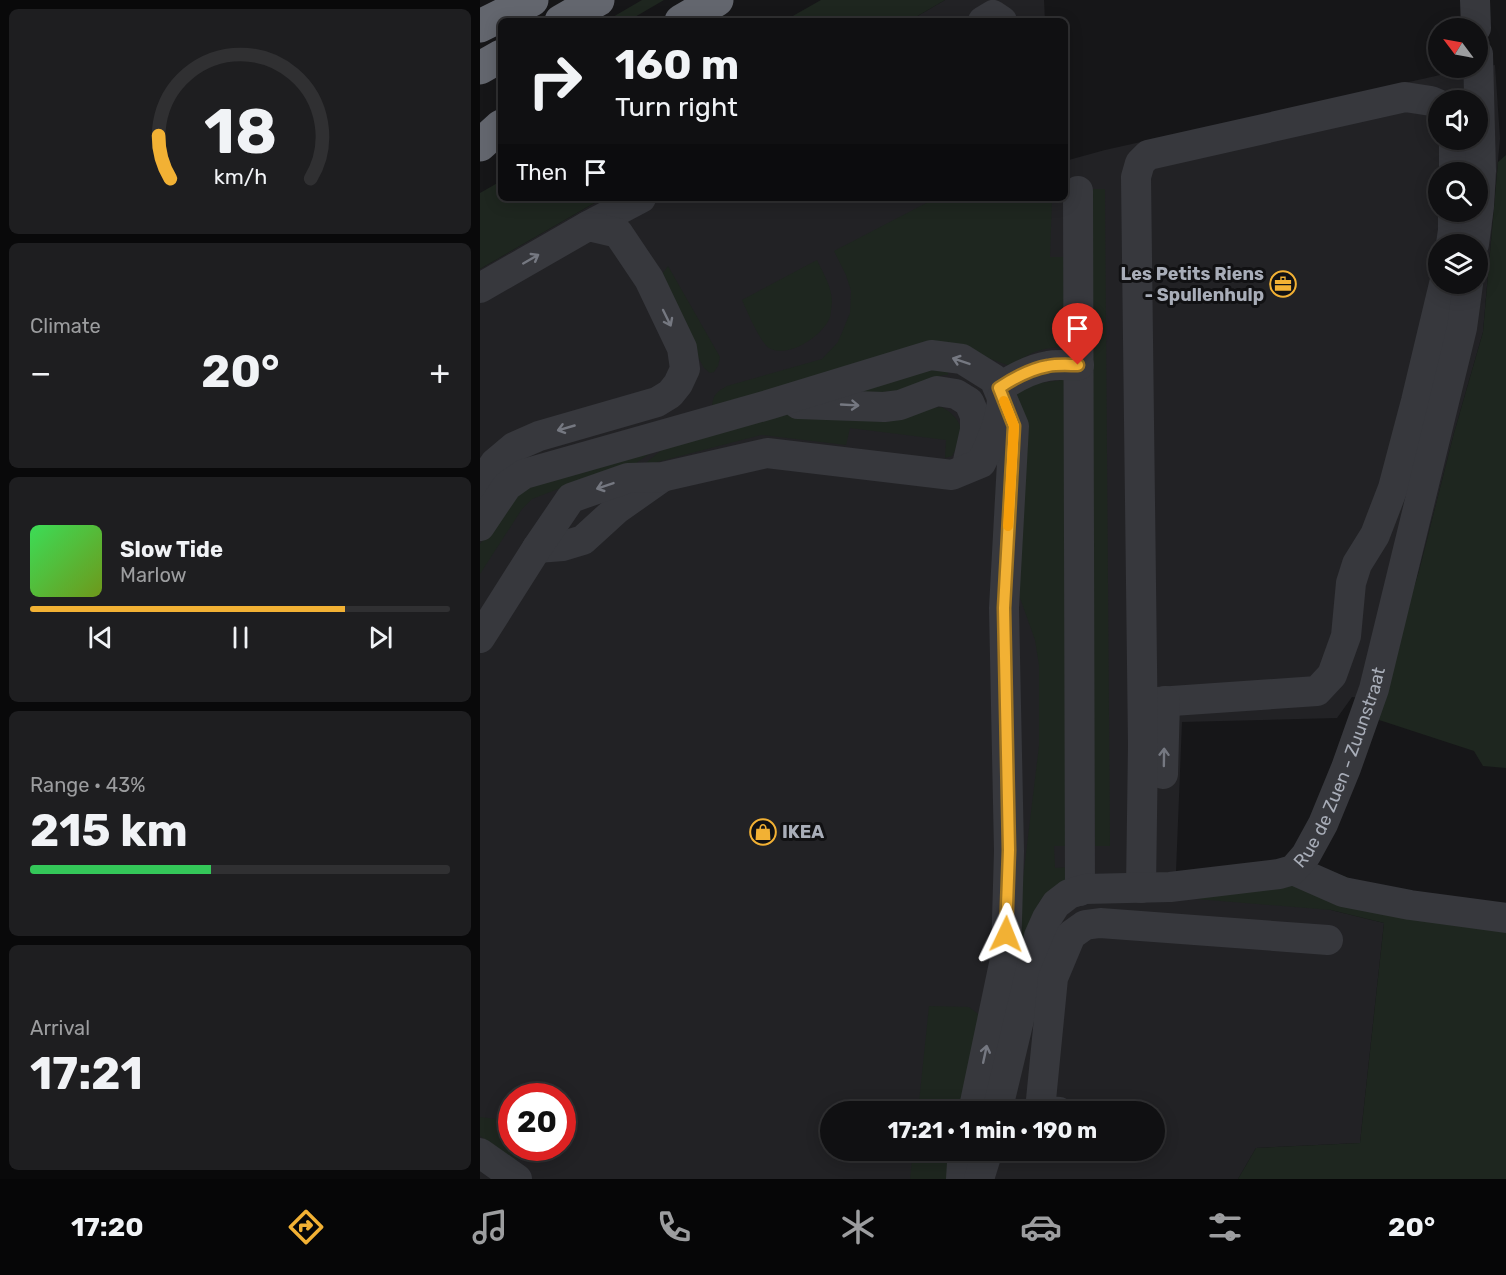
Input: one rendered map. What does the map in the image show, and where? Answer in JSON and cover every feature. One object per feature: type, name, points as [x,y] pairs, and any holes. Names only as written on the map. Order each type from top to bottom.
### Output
[{"type":"highway","points":[[480,26],[532,0]]},
{"type":"highway","points":[[566,18],[598,0]]},
{"type":"highway","points":[[686,18],[717,0]]},
{"type":"highway","points":[[480,68],[498,58]]},
{"type":"highway","points":[[480,136],[498,127]]},
{"type":"highway","points":[[480,145],[498,128]]},
{"type":"street","points":[[1475,0],[1476,18]]},
{"type":"street","points":[[1474,78],[1461,160],[1479,207],[1475,234]]},
{"type":"street","points":[[1141,880],[1154,702],[1136,177],[1140,163],[1148,155],[1405,97],[1428,101]]},
{"type":"street","points":[[1078,191],[1080,891]]},
{"type":"street","points":[[480,288],[635,201]]},
{"type":"street","points":[[480,484],[495,463],[514,447],[539,436],[657,402],[670,394],[685,369],[682,348],[649,279],[618,233],[588,226]]},
{"type":"street","points":[[1154,702],[1317,691],[1332,675],[1346,636],[1351,583],[1357,564],[1376,535],[1393,488],[1442,294]]},
{"type":"street","name":"Rue de Zuen - Zuunstraat","points":[[999,1101],[1038,936],[1056,904],[1070,894],[1085,889],[1141,880],[1170,887],[1279,874],[1293,870],[1306,855],[1323,824],[1346,768],[1374,689],[1462,328],[1467,294]]},
{"type":"street","points":[[480,526],[507,486],[524,474],[771,404],[931,355],[962,359],[994,379],[1014,426],[1004,608],[1009,850],[1006,954],[975,1101]]},
{"type":"street","points":[[1000,393],[1018,376],[1032,370],[1049,366],[1078,365]]},
{"type":"street","points":[[771,404],[884,407],[900,405],[937,391],[956,394],[969,402],[975,416],[975,430],[966,469]]},
{"type":"street","points":[[480,638],[571,498],[628,478],[662,477],[767,453],[952,475],[981,463],[1002,407],[1000,393]]},
{"type":"street","points":[[537,548],[563,546],[583,540],[617,509],[662,477]]},
{"type":"street","points":[[1293,870],[1343,892],[1410,905],[1506,918]]},
{"type":"street","points":[[1041,1101],[1053,978],[1071,935],[1085,925],[1100,922],[1328,940]]},
{"type":"street","points":[[1007,1066],[1044,1068]]},
{"type":"street","points":[[480,1153],[517,1179]]},
{"type":"street","points":[[962,1161],[962,1179]]},
{"type":"street","points":[[979,1179],[985,1161]]},
{"type":"shaded area","points":[[642,0],[664,0],[633,18],[611,18]]},
{"type":"shaded area","points":[[821,0],[945,0],[914,18],[789,18]]},
{"type":"shaded area","points":[[945,0],[1044,0],[1045,18],[914,18]]},
{"type":"shaded area","points":[[1495,65],[1500,138],[1488,275],[1488,234],[1428,234],[1428,294],[1486,294],[1483,332],[1454,433],[1419,571],[1379,701],[1352,697],[1337,718],[1182,722],[1176,872],[1384,923],[1360,1143],[1256,1148],[1238,1179],[480,1179],[480,269],[598,201],[1068,201],[1068,160],[1428,78],[1488,78],[1488,66]]},
{"type":"shaded area","points":[[1506,155],[1506,768],[1483,766],[1474,751],[1373,718],[1419,571],[1454,433],[1483,332],[1498,162]]},
{"type":"shaded area","points":[[498,183],[498,201],[598,201],[480,269],[480,193]]},
{"type":"shaded area","points":[[1087,189],[1105,189],[1110,846],[1095,846]]},
{"type":"shaded area","points":[[930,201],[1052,201],[1050,257],[1067,257],[1069,346],[1038,351],[1010,366],[988,358],[712,409],[715,395],[727,386],[822,359],[838,342],[850,313],[851,291],[834,251]]},
{"type":"shaded area","points":[[817,260],[832,297],[830,316],[826,324],[813,338],[795,348],[777,351],[769,348],[758,333],[742,300]]},
{"type":"shaded area","points":[[668,266],[720,357],[714,372],[710,373],[704,368],[657,281]]},
{"type":"shaded area","points":[[931,369],[948,371],[948,375],[901,391],[862,393],[861,387]]},
{"type":"shaded area","points":[[1069,379],[1073,846],[1054,846],[1055,868],[1073,867],[1062,887],[1048,892],[1039,903],[1008,1001],[1039,746],[1039,665],[1035,640],[1020,598],[1017,573],[1013,394],[1033,384]]},
{"type":"shaded area","points":[[942,407],[957,419],[961,428],[960,442],[952,456],[945,458],[946,440],[850,428],[846,445],[761,435],[642,466],[669,444],[775,414],[895,420],[931,408]]},
{"type":"shaded area","points":[[652,452],[626,470],[558,489],[532,499],[522,509],[480,574],[480,544],[518,493],[528,484]]},
{"type":"shaded area","points":[[1314,865],[1368,885],[1506,906],[1506,1179],[1238,1179],[1256,1148],[1360,1143],[1384,923],[1331,910],[1172,897]]},
{"type":"shaded area","points":[[929,1006],[969,1007],[985,1019],[966,1101],[919,1101]]},
{"type":"shaded area","points":[[480,1117],[498,1119],[498,1148],[480,1136]]},
{"type":"shaded area","points":[[912,1161],[954,1161],[950,1179],[910,1179]]},
{"type":"slow traffic","points":[[1004,401],[1014,426],[1008,526]]},
{"type":"place","name":"Les Petits Riens - Spullenhulp","points":[[1283,284]]},
{"type":"place","name":"IKEA","points":[[763,832]]},
{"type":"route","points":[[1006,934],[1009,850],[1004,608],[1014,426],[999,388],[1032,370],[1049,366],[1078,365]]}]
